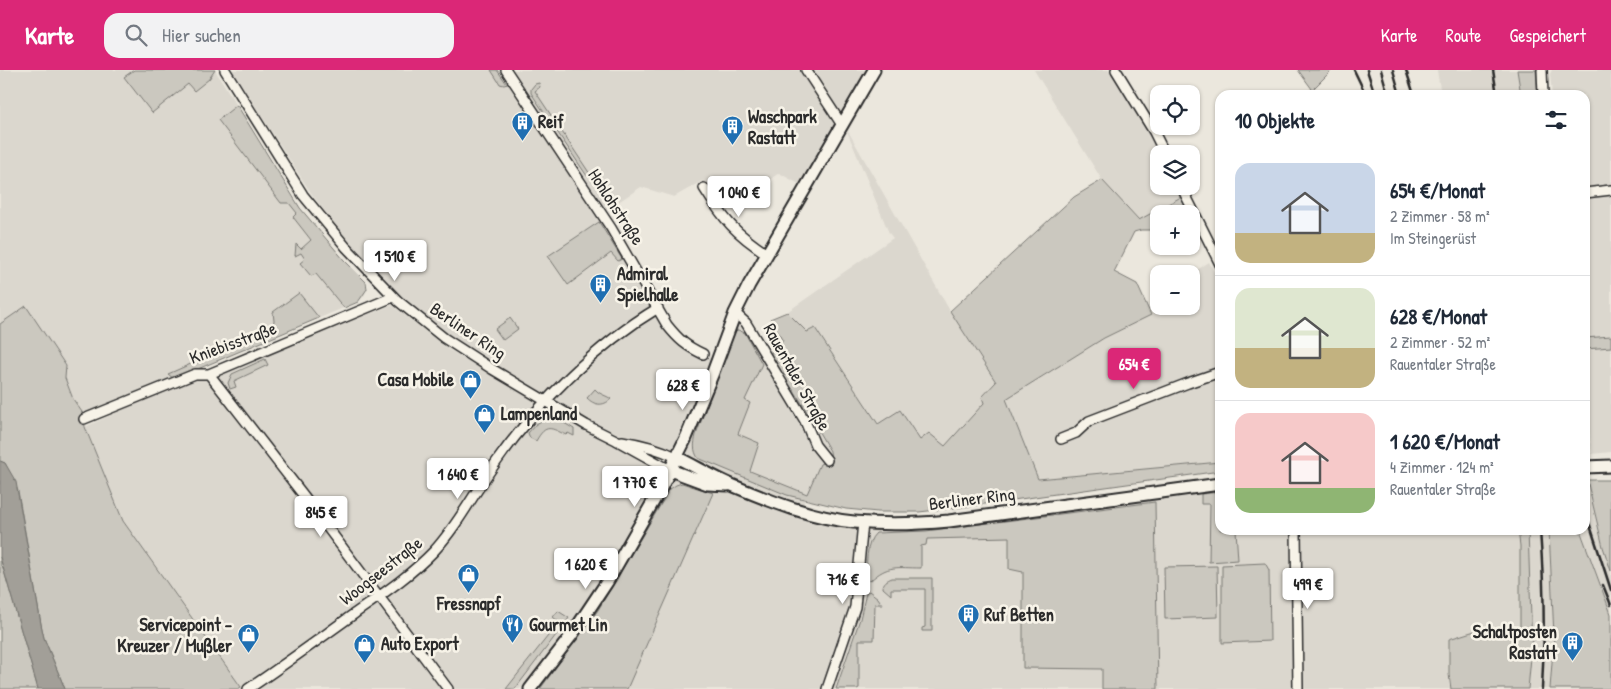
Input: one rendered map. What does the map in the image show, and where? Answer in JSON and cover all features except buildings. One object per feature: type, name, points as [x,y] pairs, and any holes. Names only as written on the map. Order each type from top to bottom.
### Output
[{"type":"street","name":"Berliner Ring","points":[[225,70],[303,195],[346,247],[393,297],[418,318],[444,338],[546,402],[670,470],[708,484],[732,486]]},
{"type":"street","name":"Hohlohstraße","points":[[506,70],[611,228],[677,338],[703,354]]},
{"type":"street","points":[[806,70],[842,125]]},
{"type":"street","points":[[530,689],[571,636],[607,582],[640,526],[676,457],[712,375],[735,313],[767,254],[874,70]]},
{"type":"street","points":[[1116,70],[1160,145]]},
{"type":"street","points":[[1542,70],[1543,90]]},
{"type":"street","points":[[704,188],[721,215],[733,228],[767,254]]},
{"type":"street","points":[[1590,192],[1611,190]]},
{"type":"street","points":[[1186,195],[1215,254]]},
{"type":"street","name":"Kniebisstraße","points":[[84,420],[195,374],[209,374],[393,297]]},
{"type":"street","name":"Woogseestraße","points":[[248,689],[405,577],[434,552],[454,527],[496,461],[546,402],[571,376],[608,343],[636,321],[658,308]]},
{"type":"street","name":"Rauentaler Straße","points":[[735,313],[746,323],[805,421],[815,445],[827,460]]},
{"type":"street","points":[[209,374],[448,689]]},
{"type":"street","points":[[1061,439],[1076,433],[1088,421],[1172,388],[1215,374]]},
{"type":"street","name":"Berliner Ring","points":[[616,440],[660,449],[732,486],[800,510],[825,517],[863,522],[919,524],[1215,485]]},
{"type":"street","points":[[1590,467],[1611,466]]},
{"type":"street","points":[[827,689],[855,607],[863,522]]},
{"type":"street","points":[[1296,535],[1298,689]]},
{"type":"shaded area","points":[[0,70],[215,70],[300,208],[344,260],[366,282],[367,289],[364,296],[358,302],[84,415],[73,399],[65,378],[66,366],[26,307],[0,324]]},
{"type":"shaded area","points":[[134,70],[215,70],[209,79],[194,91],[188,84],[152,113],[124,77]]},
{"type":"shaded area","points":[[232,70],[867,70],[801,185],[779,173],[722,214],[702,181],[674,197],[641,187],[600,214],[665,325],[695,352],[714,359],[671,459],[546,397],[445,335],[405,303],[350,244],[311,193]]},
{"type":"shaded area","points":[[491,70],[497,70],[507,84],[500,84]]},
{"type":"shaded area","points":[[882,70],[848,131],[950,311],[996,382],[982,397],[985,403],[945,447],[878,424],[815,328],[807,332],[787,312],[893,238],[889,233],[847,131]]},
{"type":"shaded area","points":[[1034,70],[1111,70],[1155,145],[1150,145],[1150,195],[1180,195],[1181,197],[1166,205],[1150,205],[1150,214],[1139,220],[1102,180]]},
{"type":"shaded area","points":[[1298,70],[1332,70],[1313,89],[1314,90],[1311,90],[1312,89]]},
{"type":"shaded area","points":[[1437,70],[1517,70],[1520,90],[1440,90]]},
{"type":"shaded area","points":[[1517,70],[1536,70],[1538,90],[1520,90]]},
{"type":"shaded area","points":[[1552,70],[1611,70],[1611,452],[1592,454],[1590,438],[1590,90],[1552,90],[1550,74]]},
{"type":"shaded area","points":[[539,83],[540,87],[535,91],[590,174],[587,176],[531,93],[531,89],[535,84]]},
{"type":"shaded area","points":[[237,105],[300,208],[344,260],[366,282],[367,289],[358,302],[344,308],[316,274],[311,276],[300,263],[305,259],[301,253],[295,256],[296,244],[301,249],[311,240],[293,217],[297,213],[289,203],[281,203],[218,120]]},
{"type":"shaded area","points":[[1102,180],[1139,220],[1150,214],[1150,230],[1134,232],[1114,272],[1137,284],[1151,315],[1104,338],[1006,399],[1038,479],[1215,462],[1215,472],[963,507],[919,512],[878,512],[846,509],[787,495],[698,458],[694,447],[696,435],[733,335],[738,330],[745,333],[762,364],[745,400],[750,403],[738,434],[759,443],[750,471],[807,494],[820,464],[831,460],[830,451],[794,390],[790,392],[770,356],[773,348],[783,341],[770,319],[787,312],[807,332],[815,328],[878,424],[900,410],[920,440],[929,433],[945,446],[984,403],[982,397],[996,382],[950,311],[1074,197]]},
{"type":"shaded area","points":[[1181,197],[1185,205],[1166,205]]},
{"type":"shaded area","points":[[599,222],[622,259],[618,261],[611,253],[568,285],[548,256]]},
{"type":"shaded area","points":[[1209,262],[1215,274],[1215,462],[1038,479],[1006,399],[1104,338],[1151,315],[1200,315],[1200,268]]},
{"type":"shaded area","points":[[299,293],[319,318],[174,379],[168,374],[270,329],[274,321],[273,312]]},
{"type":"shaded area","points":[[392,305],[448,349],[541,403],[435,547],[403,574],[375,594],[443,689],[238,689],[241,687],[123,521],[85,427],[194,377],[207,379]]},
{"type":"shaded area","points":[[26,306],[66,366],[65,378],[73,399],[84,415],[85,427],[123,521],[241,687],[238,689],[65,689],[44,638],[18,491],[5,463],[0,461],[0,324]]},
{"type":"shaded area","points":[[737,310],[791,392],[794,390],[830,451],[831,461],[807,494],[802,507],[677,461]]},
{"type":"shaded area","points":[[510,318],[518,329],[503,340],[495,329]]},
{"type":"shaded area","points":[[1611,336],[1611,347],[1590,349],[1590,338]]},
{"type":"shaded area","points":[[265,359],[268,365],[234,381],[236,387],[230,389],[228,383],[232,374]]},
{"type":"shaded area","points":[[595,389],[611,399],[602,404],[593,402],[587,398]]},
{"type":"shaded area","points":[[546,408],[668,464],[606,573],[579,615],[520,689],[451,689],[382,597],[415,572],[518,438]]},
{"type":"shaded area","points":[[549,417],[556,418],[574,429],[574,436],[568,433],[566,435],[553,429],[546,429],[536,441],[530,438],[528,433],[536,424]]},
{"type":"shaded area","points":[[0,461],[5,463],[16,482],[44,638],[65,689],[38,689],[0,557]]},
{"type":"shaded area","points":[[674,468],[742,495],[893,525],[1215,486],[1215,535],[1291,535],[1293,689],[531,689],[553,662]]},
{"type":"shaded area","points":[[1590,480],[1611,480],[1611,571],[1603,547],[1590,493]]},
{"type":"shaded area","points":[[682,483],[713,493],[627,689],[540,689],[598,610],[670,489]]},
{"type":"shaded area","points":[[1215,493],[1215,535],[1236,535],[1238,560],[1209,562],[1210,504],[1201,504],[1201,494]]},
{"type":"shaded area","points":[[1590,493],[1611,571],[1611,614],[1582,535],[1590,535]]},
{"type":"shaded area","points":[[1155,502],[1158,689],[1102,689],[1102,669],[1023,668],[1023,572],[1009,569],[1009,537],[927,539],[926,545],[921,546],[921,568],[888,569],[870,581],[866,580],[868,548],[872,537],[876,533],[926,531]]},
{"type":"shaded area","points":[[1296,535],[1519,535],[1520,627],[1478,630],[1449,639],[1451,689],[1300,689]]},
{"type":"shaded area","points":[[1519,535],[1528,535],[1532,647],[1528,689],[1451,689],[1449,639],[1478,630],[1520,627]]},
{"type":"shaded area","points":[[1528,535],[1549,535],[1554,636],[1550,689],[1528,689],[1531,647]]},
{"type":"shaded area","points":[[1549,535],[1582,535],[1611,614],[1611,689],[1550,689],[1554,636]]},
{"type":"shaded area","points":[[0,557],[38,689],[0,689]]},
{"type":"shaded area","points":[[1265,563],[1269,570],[1270,641],[1222,643],[1222,565]]},
{"type":"shaded area","points":[[1217,566],[1218,617],[1165,619],[1164,567]]},
{"type":"shaded area","points":[[892,578],[932,578],[932,631],[922,631],[922,628],[925,627],[925,589],[891,589],[891,595],[883,588],[884,584]]},
{"type":"shaded area","points":[[869,591],[882,604],[875,604],[874,640],[859,640],[859,688],[836,689],[860,619],[866,593]]},
{"type":"shaded area","points":[[558,611],[569,618],[515,689],[506,689],[559,622],[553,617]]},
{"type":"railway","points":[[1354,70],[1364,90]]},
{"type":"railway","points":[[1367,70],[1373,90]]},
{"type":"railway","points":[[1381,70],[1387,90]]},
{"type":"railway","points":[[1393,70],[1399,90]]},
{"type":"railway","points":[[1406,70],[1412,90]]},
{"type":"railway","points":[[1493,70],[1496,90]]},
{"type":"railway","points":[[1590,525],[1611,590]]},
{"type":"railway","points":[[1540,535],[1544,610],[1542,689]]},
{"type":"railway","points":[[1603,585],[1611,605]]},
{"type":"place","name":"Reif","points":[[522,141]]},
{"type":"place","name":"Waschpark Rastatt","points":[[732,146]]},
{"type":"place","name":"Admiral Spielhalle","points":[[601,303]]},
{"type":"place","name":"Casa Mobile","points":[[470,399]]},
{"type":"place","name":"Lampenland","points":[[485,433]]},
{"type":"place","name":"Fressnapf","points":[[469,593]]},
{"type":"place","name":"Ruf Betten","points":[[968,634]]},
{"type":"place","name":"Gourmet Lin","points":[[513,644]]},
{"type":"place","name":"Servicepoint - Kreuzer / Mußler","points":[[248,654]]},
{"type":"place","name":"Schaltposten Rastatt","points":[[1573,661]]},
{"type":"place","name":"Auto Export","points":[[365,663]]}]
